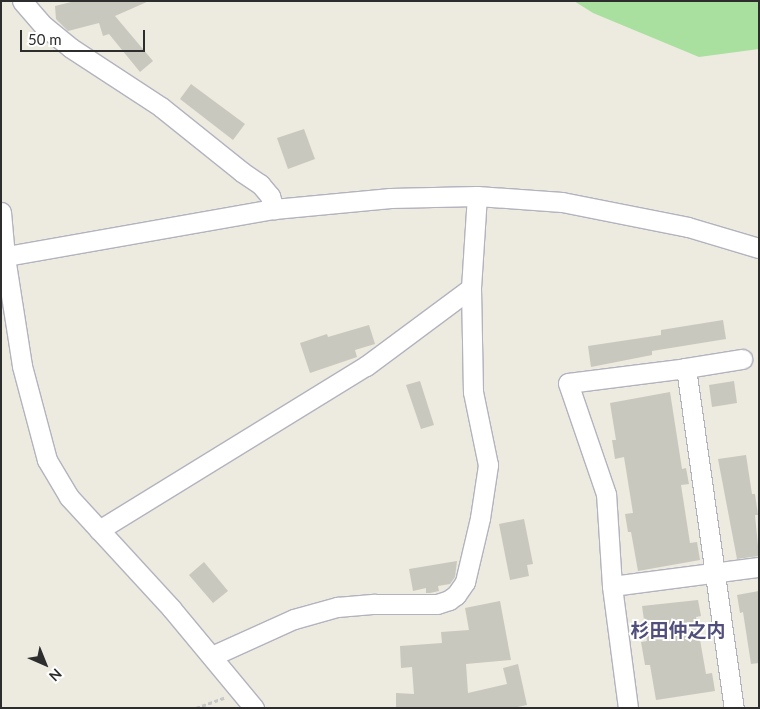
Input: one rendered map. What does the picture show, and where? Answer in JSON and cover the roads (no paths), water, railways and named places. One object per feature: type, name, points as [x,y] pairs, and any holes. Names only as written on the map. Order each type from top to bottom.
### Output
[{"type":"street","points":[[33,5],[44,26],[72,48],[161,108],[260,184],[270,196],[274,209]]},
{"type":"street","points":[[212,656],[294,619],[337,607],[375,604],[437,604],[449,600],[456,595],[465,582],[480,518],[488,465],[473,392],[471,288],[477,196]]},
{"type":"street","points":[[3,257],[274,209],[390,198],[477,196],[562,202],[688,227],[759,248]]},
{"type":"street","points":[[1,212],[3,257],[22,366],[47,460],[69,497],[212,656],[254,708]]},
{"type":"street","points":[[99,530],[366,366],[471,288]]},
{"type":"street","points":[[628,708],[612,586],[606,494],[568,383],[742,360]]},
{"type":"street","points":[[686,368],[734,708]]},
{"type":"street","points":[[612,586],[759,567]]},
{"type":"district","name":"杉田仲之内","points":[[678,630]]}]
